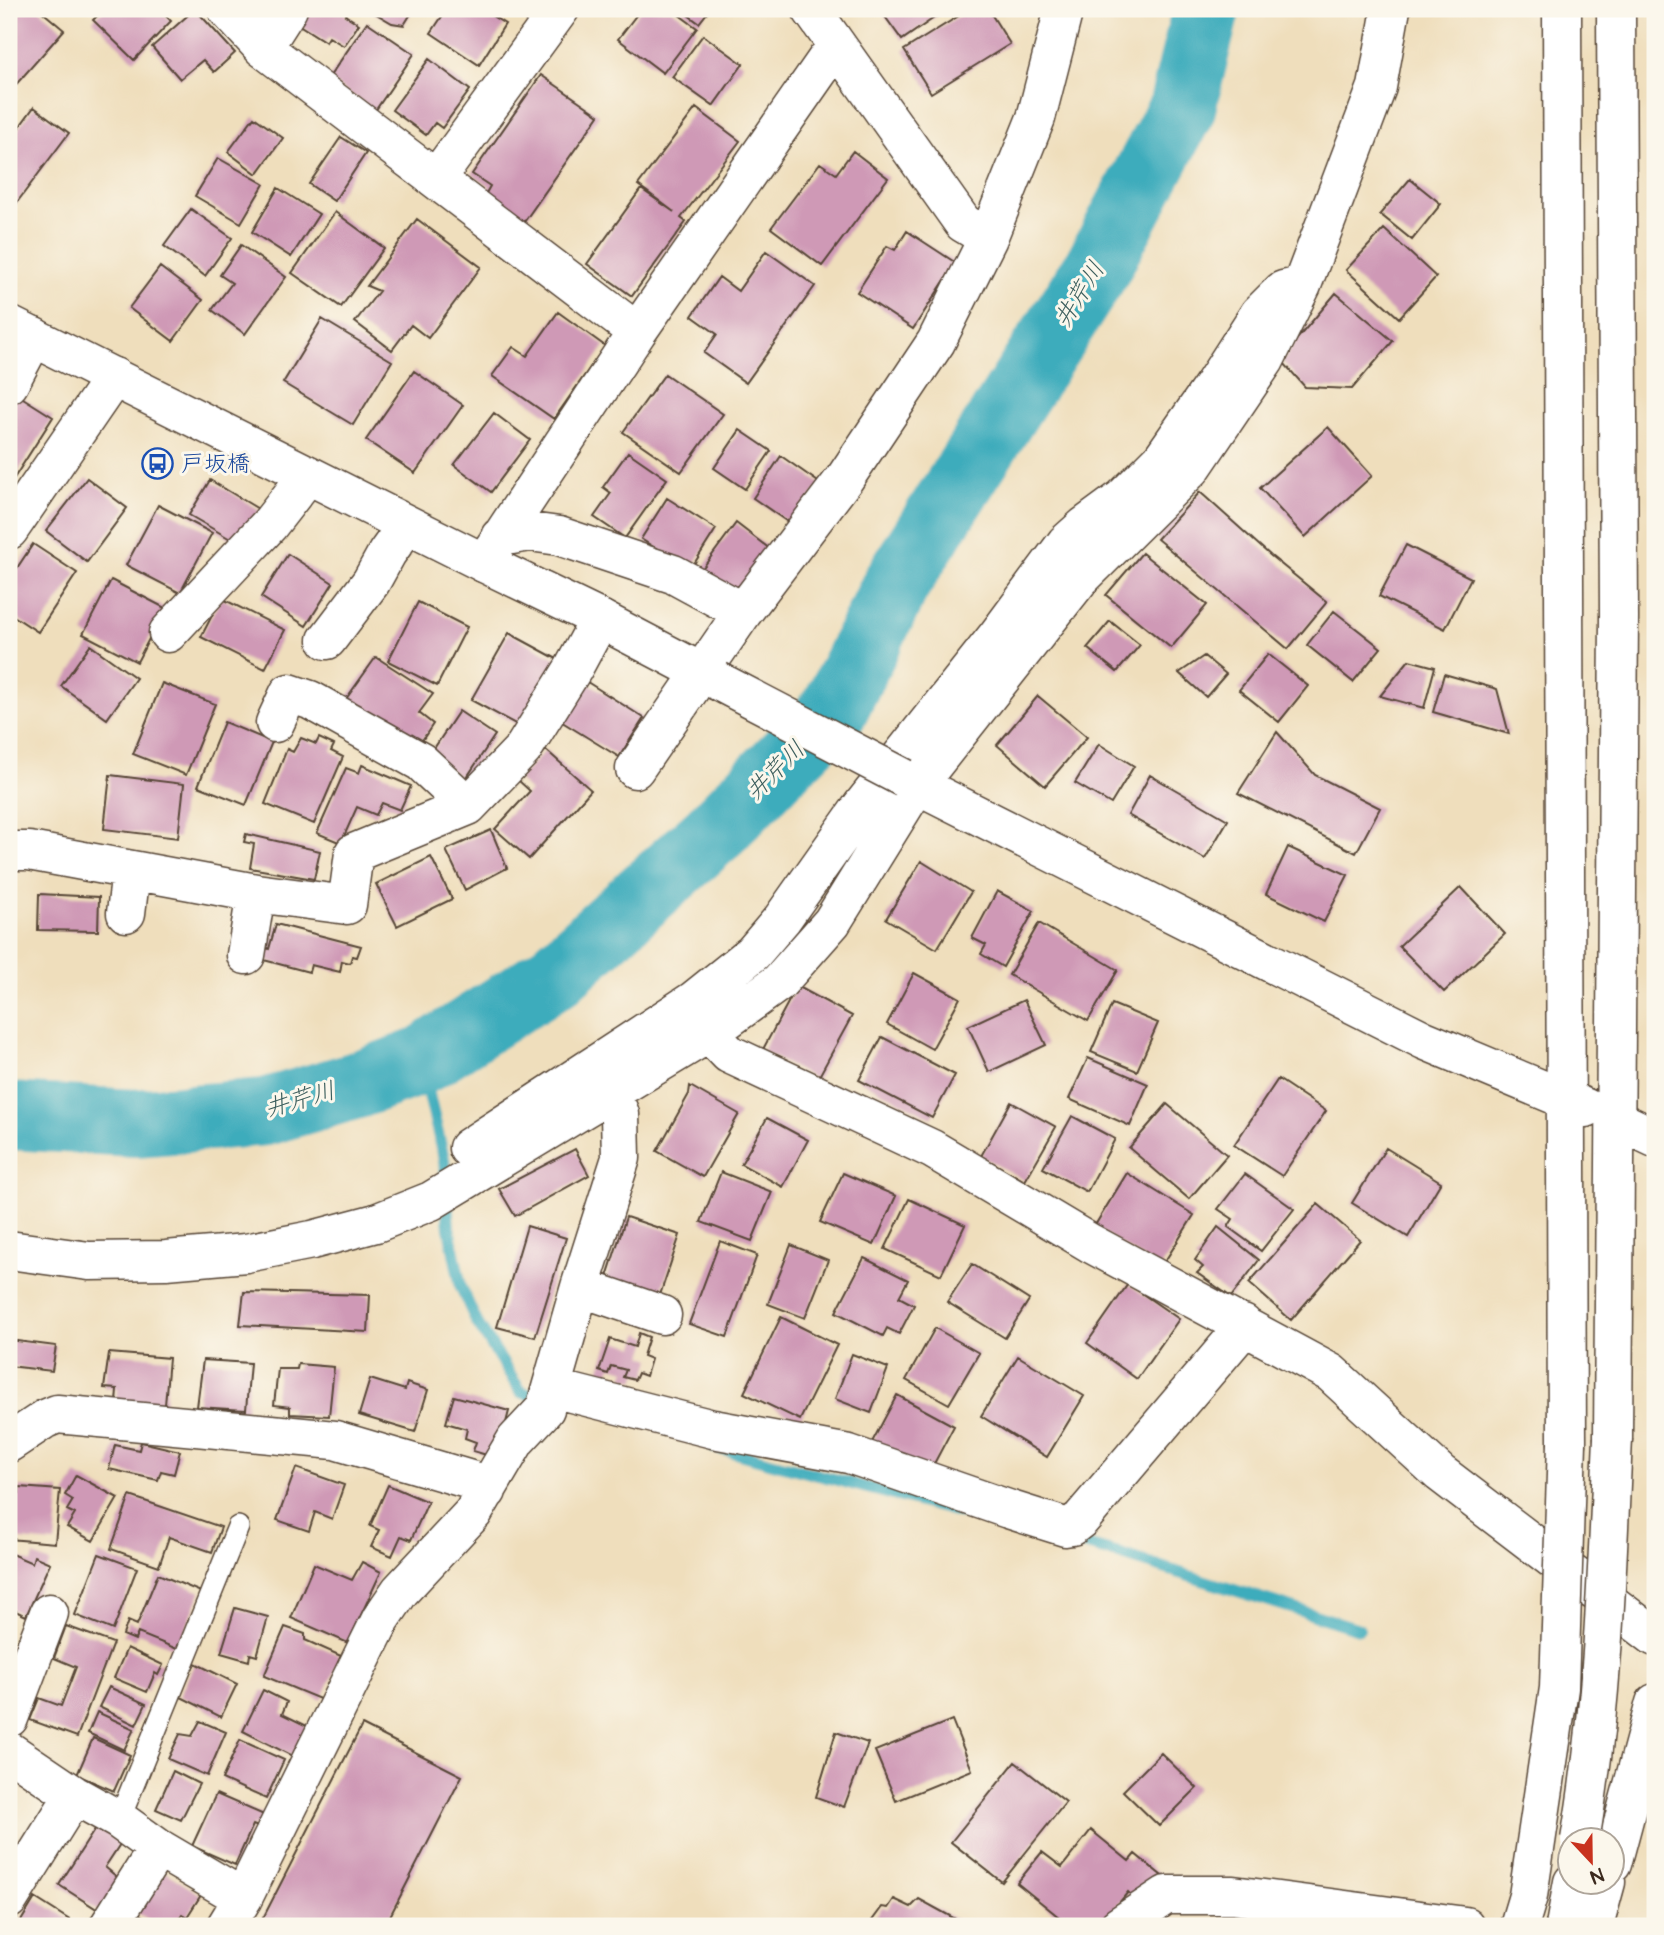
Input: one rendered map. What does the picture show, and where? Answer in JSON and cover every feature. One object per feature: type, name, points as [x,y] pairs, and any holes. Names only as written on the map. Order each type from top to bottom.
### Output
[{"type":"street","points":[[227,9],[263,48],[636,332]]},
{"type":"street","points":[[263,48],[288,9]]},
{"type":"street","points":[[436,179],[560,9]]},
{"type":"street","points":[[811,9],[963,223],[988,239]]},
{"type":"street","points":[[635,769],[710,677],[743,611],[845,478],[936,342],[988,239],[1036,118],[1064,9]]},
{"type":"street","points":[[9,1250],[89,1261],[166,1260],[246,1253],[312,1240],[376,1223],[431,1201],[709,1033],[779,982],[832,922],[911,782],[1079,580],[1191,469],[1265,360],[1302,285],[1377,86],[1391,9]]},
{"type":"street","points":[[1519,1926],[1528,1896],[1559,1688],[1567,1443],[1562,9]]},
{"type":"street","points":[[1583,1826],[1592,1773],[1604,1637],[1613,1438],[1619,603],[1616,9]]},
{"type":"street","points":[[492,550],[636,332],[836,46]]},
{"type":"street","points":[[376,1223],[379,1206],[386,1197],[491,1135],[682,1009],[752,953],[782,919],[862,806],[997,636],[1066,543],[1124,498],[1161,460],[1259,314],[1283,290],[1302,285]]},
{"type":"street","points":[[9,384],[21,331],[408,525],[492,550],[600,619],[710,677],[911,782],[1424,1040],[1655,1138]]},
{"type":"street","points":[[9,530],[114,377]]},
{"type":"street","points":[[169,633],[269,525],[308,475]]},
{"type":"street","points":[[327,640],[371,582],[387,553],[408,525]]},
{"type":"street","points":[[492,550],[530,532],[559,536],[673,574],[743,611]]},
{"type":"street","points":[[9,851],[29,851],[256,893],[347,905],[354,853],[468,806],[523,748],[600,619]]},
{"type":"street","points":[[275,723],[289,693],[310,700],[421,762],[468,806]]},
{"type":"street","points":[[126,913],[131,871]]},
{"type":"street","points":[[246,955],[256,893]]},
{"type":"street","points":[[709,1033],[729,1054],[932,1149],[1090,1243],[1331,1373],[1440,1473],[1655,1637]]},
{"type":"street","points":[[9,1751],[158,1847],[235,1912],[381,1619],[400,1591],[473,1513],[516,1440],[549,1397],[621,1158],[620,1114],[611,1092]]},
{"type":"street","points":[[580,1287],[662,1315]]},
{"type":"street","points":[[549,1397],[849,1454],[1065,1527],[1072,1526],[1081,1519],[1234,1339],[1243,1324]]},
{"type":"street","points":[[9,1443],[57,1414],[321,1438],[474,1481],[487,1491]]},
{"type":"street","points":[[9,1718],[49,1613]]},
{"type":"street","points":[[1622,1826],[1655,1703]]},
{"type":"street","points":[[9,1899],[74,1795]]},
{"type":"street","points":[[109,1926],[158,1847]]},
{"type":"street","points":[[1119,1926],[1166,1895],[1233,1895],[1465,1926]]},
{"type":"street","points":[[1565,1926],[1570,1896]]},
{"type":"street","points":[[1594,1926],[1602,1896]]},
{"type":"lane","points":[[119,1820],[238,1527]]},
{"type":"building","points":[[18,9],[39,9],[64,30],[13,88],[9,85],[9,20]]},
{"type":"building","points":[[104,9],[170,9],[165,15],[171,21],[134,60],[93,20]]},
{"type":"building","points":[[195,9],[235,53],[214,72],[203,60],[180,79],[152,47]]},
{"type":"building","points":[[305,9],[349,9],[345,15],[359,24],[344,46],[329,37],[326,42],[296,23]]},
{"type":"building","points":[[368,9],[414,9],[404,25],[392,23]]},
{"type":"building","points":[[447,9],[481,9],[505,24],[479,65],[431,33]]},
{"type":"building","points":[[512,9],[544,9],[532,24]]},
{"type":"building","points":[[641,9],[671,9],[697,28],[663,73],[618,39]]},
{"type":"building","points":[[680,9],[710,9],[699,23]]},
{"type":"building","points":[[947,9],[902,40],[881,11]]},
{"type":"building","points":[[970,9],[988,9],[1010,44],[931,93],[904,50]]},
{"type":"building","points":[[367,22],[414,54],[375,111],[328,79]]},
{"type":"building","points":[[703,35],[743,64],[713,106],[672,77]]},
{"type":"building","points":[[429,59],[470,90],[442,128],[435,123],[426,135],[392,110]]},
{"type":"building","points":[[541,75],[599,115],[524,222],[485,195],[490,186],[472,174]]},
{"type":"building","points":[[34,107],[69,133],[15,205],[9,201],[9,141]]},
{"type":"building","points":[[696,108],[740,141],[681,218],[686,222],[632,296],[587,264],[641,189],[674,212],[638,185]]},
{"type":"building","points":[[254,117],[283,138],[257,174],[228,152]]},
{"type":"building","points":[[341,137],[366,153],[334,201],[309,184]]},
{"type":"building","points":[[853,151],[888,178],[822,266],[771,228],[820,163],[836,174]]},
{"type":"building","points":[[218,158],[264,184],[241,223],[195,196]]},
{"type":"building","points":[[1410,179],[1441,204],[1412,240],[1380,214]]},
{"type":"building","points":[[278,188],[319,214],[291,257],[252,232]]},
{"type":"building","points":[[191,209],[232,238],[205,276],[164,246]]},
{"type":"building","points":[[335,212],[384,248],[341,307],[292,273]]},
{"type":"building","points":[[417,219],[481,267],[428,338],[411,325],[392,350],[355,322],[379,291],[367,286]]},
{"type":"building","points":[[1384,229],[1436,277],[1399,318],[1346,270]]},
{"type":"building","points":[[907,231],[956,263],[913,329],[857,292],[887,246],[895,250]]},
{"type":"building","points":[[241,245],[286,277],[245,334],[212,310],[232,283],[220,275]]},
{"type":"building","points":[[766,251],[815,286],[746,383],[704,353],[717,334],[692,316],[719,277],[738,291]]},
{"type":"building","points":[[160,267],[203,300],[173,341],[129,308]]},
{"type":"building","points":[[1336,293],[1393,341],[1352,389],[1305,387],[1283,362],[1297,339]]},
{"type":"building","points":[[558,312],[605,346],[554,419],[492,376],[513,347],[527,356]]},
{"type":"building","points":[[322,319],[392,361],[353,425],[283,383]]},
{"type":"building","points":[[414,371],[463,405],[415,473],[366,440]]},
{"type":"building","points":[[665,374],[723,414],[681,472],[623,432]]},
{"type":"building","points":[[15,393],[53,417],[9,486],[9,403]]},
{"type":"building","points":[[494,413],[530,440],[491,492],[454,465]]},
{"type":"building","points":[[1328,427],[1372,476],[1305,537],[1260,488]]},
{"type":"building","points":[[740,430],[771,451],[745,489],[714,468]]},
{"type":"building","points":[[628,452],[667,479],[625,538],[594,517],[611,493],[603,487]]},
{"type":"building","points":[[781,456],[821,484],[792,525],[753,498]]},
{"type":"building","points":[[87,478],[127,508],[87,562],[46,531]]},
{"type":"building","points":[[210,480],[260,510],[239,544],[189,515]]},
{"type":"building","points":[[1200,492],[1327,602],[1288,649],[1157,539]]},
{"type":"building","points":[[667,498],[716,529],[690,570],[641,539]]},
{"type":"building","points":[[158,505],[212,533],[180,593],[126,565]]},
{"type":"building","points":[[736,523],[775,553],[741,598],[702,569]]},
{"type":"building","points":[[33,544],[77,573],[38,632],[9,613],[9,580]]},
{"type":"building","points":[[1406,545],[1471,578],[1445,629],[1379,596]]},
{"type":"building","points":[[1142,553],[1207,605],[1171,648],[1106,595]]},
{"type":"building","points":[[288,554],[333,583],[306,626],[261,597]]},
{"type":"building","points":[[111,580],[165,608],[137,662],[83,634]]},
{"type":"building","points":[[221,598],[285,630],[265,669],[201,637]]},
{"type":"building","points":[[418,602],[467,627],[437,686],[388,661]]},
{"type":"building","points":[[1334,611],[1381,648],[1353,682],[1307,645]]},
{"type":"building","points":[[1110,621],[1140,645],[1117,672],[1087,648]]},
{"type":"building","points":[[509,633],[557,659],[519,726],[471,700]]},
{"type":"building","points":[[90,645],[136,678],[107,719],[61,686]]},
{"type":"building","points":[[1268,654],[1308,686],[1279,722],[1239,690]]},
{"type":"building","points":[[1204,656],[1226,674],[1206,697],[1179,673]]},
{"type":"building","points":[[376,657],[433,694],[419,713],[433,724],[417,748],[346,699]]},
{"type":"building","points":[[1409,660],[1435,667],[1424,708],[1380,696]]},
{"type":"building","points":[[1444,674],[1497,689],[1509,734],[1433,712]]},
{"type":"building","points":[[584,680],[644,718],[619,757],[559,720]]},
{"type":"building","points":[[162,683],[215,704],[186,775],[133,754]]},
{"type":"building","points":[[1038,696],[1087,737],[1045,786],[997,745]]},
{"type":"building","points":[[459,711],[495,735],[465,780],[429,756]]},
{"type":"building","points":[[224,722],[272,742],[246,805],[198,786]]},
{"type":"building","points":[[1277,732],[1315,775],[1380,808],[1356,853],[1238,793]]},
{"type":"building","points":[[301,738],[316,744],[319,738],[334,745],[331,751],[343,757],[314,824],[265,804],[287,749],[293,752]]},
{"type":"building","points":[[1099,744],[1134,766],[1111,804],[1075,783]]},
{"type":"building","points":[[546,750],[591,790],[529,859],[495,829],[530,791],[518,780]]},
{"type":"building","points":[[362,765],[411,786],[400,810],[382,803],[376,815],[357,807],[341,843],[317,833],[346,768],[359,773]]},
{"type":"building","points":[[110,775],[184,784],[178,838],[104,829]]},
{"type":"building","points":[[1150,775],[1228,820],[1205,859],[1128,815]]},
{"type":"building","points":[[491,830],[507,868],[465,890],[446,850]]},
{"type":"building","points":[[246,834],[320,851],[314,879],[250,868],[254,844],[244,842]]},
{"type":"building","points":[[1288,847],[1348,875],[1324,922],[1266,894]]},
{"type":"building","points":[[431,857],[452,899],[397,926],[376,884]]},
{"type":"building","points":[[921,861],[971,892],[937,949],[886,919]]},
{"type":"building","points":[[1461,887],[1505,934],[1444,992],[1399,946]]},
{"type":"building","points":[[997,891],[1034,911],[1003,967],[981,954],[986,945],[972,938]]},
{"type":"building","points":[[39,894],[99,897],[98,931],[38,930]]},
{"type":"building","points":[[1039,923],[1118,970],[1088,1021],[1009,975]]},
{"type":"building","points":[[276,924],[361,946],[357,957],[352,956],[350,963],[342,961],[340,972],[311,965],[309,972],[260,959],[263,947],[269,949]]},
{"type":"building","points":[[914,973],[960,998],[932,1049],[887,1024]]},
{"type":"building","points":[[797,986],[852,1016],[817,1080],[762,1051]]},
{"type":"building","points":[[1024,1000],[1046,1045],[989,1072],[968,1026]]},
{"type":"building","points":[[1112,1004],[1158,1023],[1137,1071],[1091,1052]]},
{"type":"building","points":[[882,1037],[955,1075],[932,1118],[859,1080]]},
{"type":"building","points":[[1088,1058],[1148,1084],[1130,1126],[1069,1099]]},
{"type":"building","points":[[1278,1079],[1326,1111],[1282,1176],[1234,1145]]},
{"type":"building","points":[[690,1086],[739,1114],[703,1177],[657,1151],[689,1094]]},
{"type":"building","points":[[1011,1102],[1056,1127],[1025,1181],[981,1156]]},
{"type":"building","points":[[1167,1104],[1227,1155],[1189,1199],[1129,1148]]},
{"type":"building","points":[[1072,1116],[1115,1139],[1087,1192],[1043,1168]]},
{"type":"building","points":[[767,1118],[808,1140],[783,1187],[741,1164]]},
{"type":"building","points":[[1386,1148],[1441,1182],[1408,1237],[1352,1203]]},
{"type":"building","points":[[575,1149],[589,1175],[515,1216],[499,1189]]},
{"type":"building","points":[[721,1172],[772,1192],[752,1241],[701,1222]]},
{"type":"building","points":[[843,1173],[896,1196],[874,1245],[820,1222]]},
{"type":"building","points":[[1127,1173],[1194,1215],[1160,1269],[1094,1227]]},
{"type":"building","points":[[1245,1174],[1294,1209],[1261,1251],[1228,1227],[1233,1219],[1218,1209]]},
{"type":"building","points":[[909,1199],[965,1225],[941,1275],[885,1249]]},
{"type":"building","points":[[1318,1204],[1360,1240],[1291,1320],[1249,1283]]},
{"type":"building","points":[[626,1217],[680,1235],[659,1298],[606,1280]]},
{"type":"building","points":[[527,1226],[566,1238],[535,1337],[497,1327]]},
{"type":"building","points":[[1218,1227],[1259,1260],[1231,1297],[1197,1273],[1203,1267],[1195,1260]]},
{"type":"building","points":[[720,1241],[757,1255],[727,1337],[689,1324]]},
{"type":"building","points":[[791,1245],[828,1260],[805,1318],[768,1304]]},
{"type":"building","points":[[864,1258],[908,1280],[899,1297],[914,1305],[899,1334],[887,1328],[883,1336],[836,1312]]},
{"type":"building","points":[[972,1264],[1029,1300],[1005,1338],[947,1302]]},
{"type":"building","points":[[1128,1284],[1179,1319],[1137,1379],[1087,1343]]},
{"type":"building","points":[[244,1292],[370,1295],[368,1332],[240,1325]]},
{"type":"building","points":[[781,1317],[837,1345],[800,1420],[744,1393]]},
{"type":"building","points":[[935,1328],[979,1353],[949,1404],[906,1380]]},
{"type":"building","points":[[639,1333],[649,1337],[643,1356],[651,1359],[646,1376],[638,1373],[635,1380],[623,1377],[626,1370],[611,1366],[608,1374],[599,1371],[610,1339],[635,1347]]},
{"type":"building","points":[[9,1340],[56,1346],[52,1371],[9,1366]]},
{"type":"building","points":[[109,1353],[169,1358],[165,1405],[116,1403],[117,1389],[104,1388]]},
{"type":"building","points":[[852,1354],[888,1368],[871,1413],[835,1399]]},
{"type":"building","points":[[1018,1356],[1084,1396],[1047,1457],[981,1416]]},
{"type":"building","points":[[203,1360],[250,1363],[246,1410],[197,1407]]},
{"type":"building","points":[[298,1364],[334,1367],[329,1416],[290,1414],[290,1407],[274,1405],[278,1369],[297,1369]]},
{"type":"building","points":[[370,1379],[405,1390],[407,1383],[428,1390],[415,1432],[359,1415]]},
{"type":"building","points":[[897,1395],[954,1426],[928,1475],[871,1444]]},
{"type":"building","points":[[454,1396],[509,1411],[497,1458],[473,1451],[476,1442],[465,1438],[467,1429],[446,1423]]},
{"type":"building","points":[[141,1442],[180,1451],[174,1474],[161,1471],[158,1480],[109,1469],[115,1445],[139,1450]]},
{"type":"building","points":[[296,1468],[344,1485],[332,1519],[315,1512],[309,1531],[277,1520]]},
{"type":"building","points":[[76,1475],[118,1498],[93,1541],[67,1527],[75,1514],[67,1510],[73,1500],[65,1495]]},
{"type":"building","points":[[388,1485],[428,1502],[411,1540],[401,1536],[392,1556],[371,1547],[379,1530],[370,1526]]},
{"type":"building","points":[[19,1487],[60,1490],[55,1543],[9,1539],[9,1492],[19,1493]]},
{"type":"building","points":[[130,1496],[221,1527],[212,1552],[169,1537],[159,1566],[111,1549]]},
{"type":"building","points":[[9,1553],[32,1563],[34,1556],[50,1563],[26,1616],[9,1608]]},
{"type":"building","points":[[99,1554],[137,1568],[113,1630],[75,1615]]},
{"type":"building","points":[[362,1562],[381,1572],[348,1643],[291,1618],[314,1564],[352,1580]]},
{"type":"building","points":[[158,1574],[201,1592],[177,1649],[138,1633],[135,1640],[123,1635],[128,1621],[137,1625]]},
{"type":"building","points":[[235,1608],[268,1617],[257,1656],[250,1654],[249,1661],[221,1653]]},
{"type":"building","points":[[66,1626],[113,1643],[77,1737],[30,1720],[39,1698],[61,1706],[76,1667],[54,1658]]},
{"type":"building","points":[[285,1627],[305,1634],[305,1640],[341,1656],[322,1700],[264,1676]]},
{"type":"building","points":[[9,1645],[18,1648],[9,1672]]},
{"type":"building","points":[[127,1648],[163,1665],[158,1675],[155,1673],[147,1692],[114,1678]]},
{"type":"building","points":[[195,1663],[237,1684],[221,1717],[179,1696]]},
{"type":"building","points":[[109,1687],[146,1704],[136,1725],[99,1707]]},
{"type":"building","points":[[263,1690],[287,1702],[282,1714],[307,1726],[292,1756],[243,1731]]},
{"type":"building","points":[[97,1712],[134,1729],[124,1750],[88,1733]]},
{"type":"building","points":[[952,1720],[972,1770],[896,1801],[875,1751]]},
{"type":"building","points":[[200,1721],[226,1732],[207,1776],[168,1759],[180,1734],[192,1736]]},
{"type":"building","points":[[362,1725],[462,1776],[385,1926],[259,1926]]},
{"type":"building","points":[[836,1732],[868,1743],[844,1807],[816,1797]]},
{"type":"building","points":[[93,1738],[130,1755],[114,1791],[77,1775]]},
{"type":"building","points":[[240,1740],[284,1760],[266,1799],[222,1779]]},
{"type":"building","points":[[1161,1753],[1197,1788],[1159,1826],[1123,1791]]},
{"type":"building","points":[[1015,1762],[1066,1802],[1002,1882],[951,1842]]},
{"type":"building","points":[[173,1771],[199,1784],[181,1820],[156,1809]]},
{"type":"building","points":[[216,1794],[264,1815],[258,1827],[253,1825],[235,1865],[192,1846]]},
{"type":"building","points":[[97,1826],[122,1841],[105,1867],[123,1882],[103,1913],[59,1885]]},
{"type":"building","points":[[1091,1830],[1129,1861],[1135,1854],[1162,1876],[1140,1903],[1128,1892],[1100,1926],[1070,1926],[1017,1883],[1042,1852],[1062,1867]]},
{"type":"building","points":[[165,1872],[201,1895],[187,1917],[182,1914],[174,1926],[159,1926],[134,1911]]},
{"type":"building","points":[[35,1898],[79,1926],[18,1926]]},
{"type":"building","points":[[894,1899],[911,1907],[919,1899],[968,1926],[868,1926],[882,1907],[888,1908]]},
{"type":"waterway","name":"井芹川","points":[[9,1116],[135,1123],[265,1112],[357,1085],[421,1061],[555,975],[712,834],[833,712],[897,582],[1097,268],[1182,108],[1206,9]]},
{"type":"waterway","points":[[421,1061],[444,1159],[449,1228],[461,1287],[476,1321],[521,1392],[544,1399]]},
{"type":"waterway","points":[[713,1447],[966,1514]]},
{"type":"waterway","points":[[1065,1539],[1359,1629]]},
{"type":"place","name":"戸坂橋","points":[[158,463]]}]
